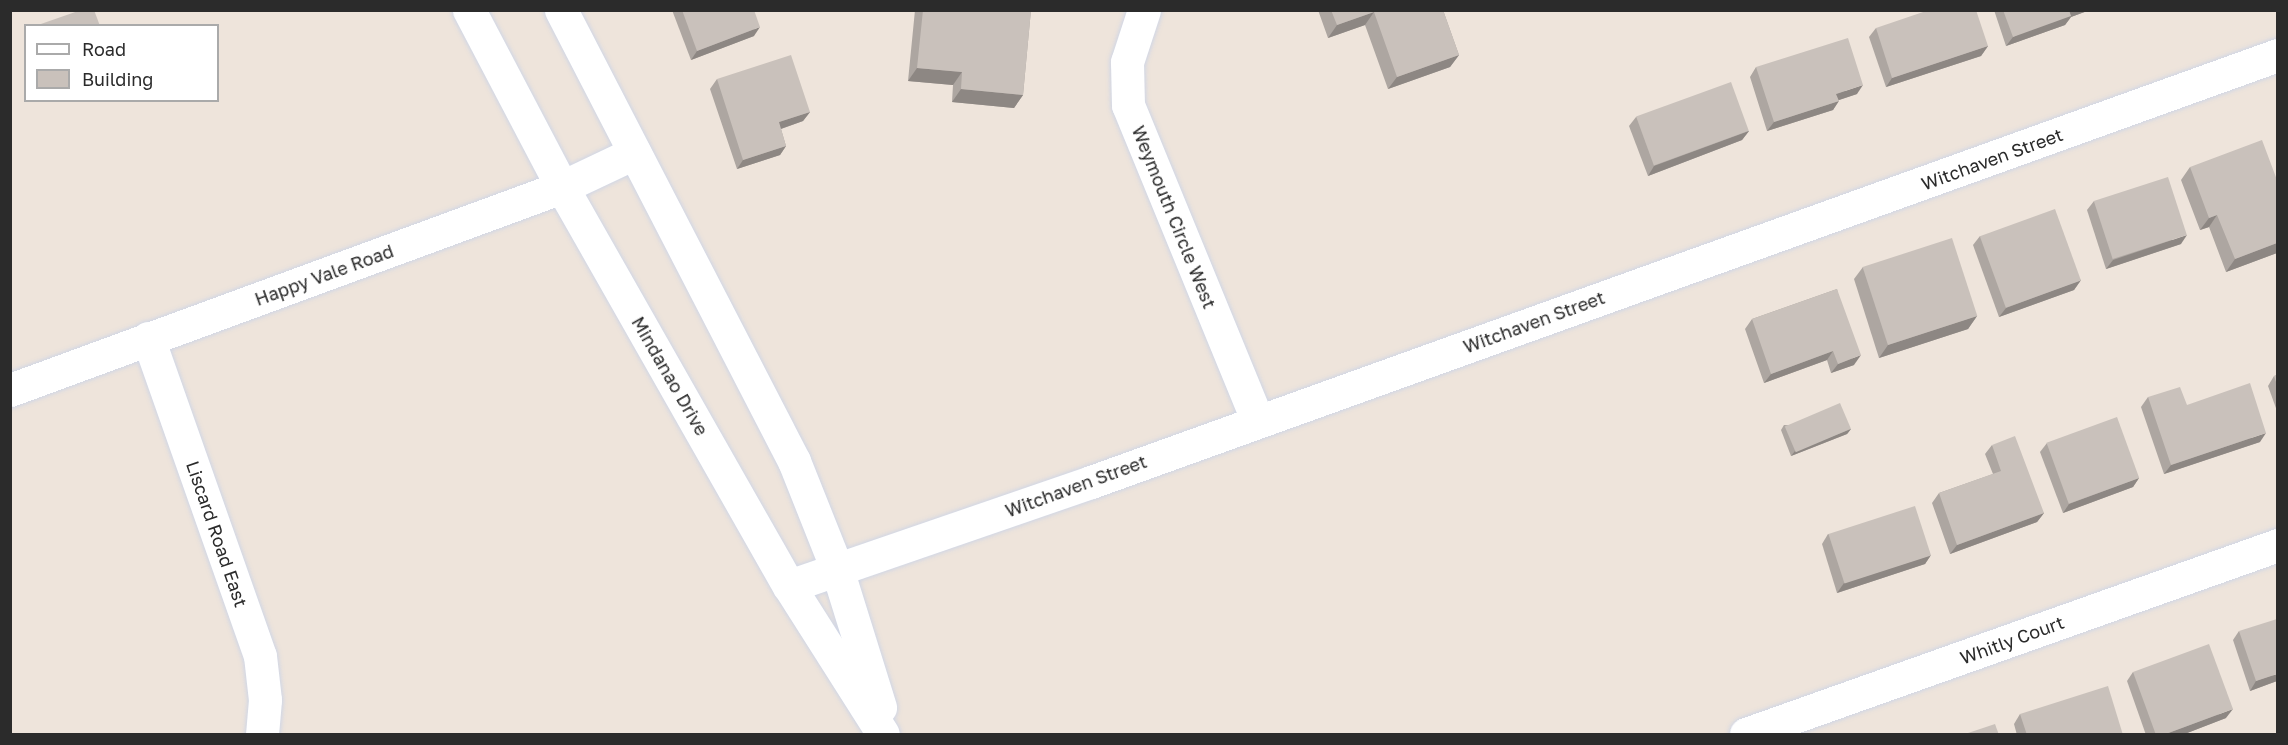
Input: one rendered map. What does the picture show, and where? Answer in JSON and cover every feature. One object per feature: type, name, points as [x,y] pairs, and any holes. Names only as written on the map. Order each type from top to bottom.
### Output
[{"type":"street","name":"Mindanao Drive","points":[[469,10],[562,187],[789,586],[884,735]]},
{"type":"street","points":[[561,10],[794,461],[837,569],[889,735]]},
{"type":"street","name":"Weymouth Circle West","points":[[1144,10],[1127,62],[1128,105],[1257,420]]},
{"type":"street","name":"Witchaven Street","points":[[789,586],[1091,482],[1257,420],[2277,56]]},
{"type":"street","name":"Happy Vale Road","points":[[10,390],[562,187],[634,153]]},
{"type":"street","name":"Liscard Road East","points":[[148,338],[260,656],[266,700],[262,735]]},
{"type":"street","name":"Whitly Court","points":[[1746,735],[2277,545]]},
{"type":"building","points":[[81,10],[94,10],[99,24],[41,24]]},
{"type":"building","points":[[682,10],[754,10],[760,27],[697,51]]},
{"type":"building","points":[[923,10],[1031,10],[1023,95],[961,89],[962,72],[917,68]]},
{"type":"building","points":[[1331,10],[1443,10],[1459,55],[1397,77],[1374,12],[1337,25]]},
{"type":"building","points":[[1929,10],[1976,10],[1988,46],[1892,78],[1876,28]]},
{"type":"building","points":[[2003,10],[2069,10],[2071,16],[2013,37]]},
{"type":"building","points":[[1848,38],[1863,85],[1836,94],[1839,101],[1774,122],[1756,67]]},
{"type":"building","points":[[791,55],[810,112],[779,122],[786,146],[743,160],[717,79]]},
{"type":"building","points":[[1731,82],[1749,131],[1654,165],[1636,117]]},
{"type":"building","points":[[2262,140],[2277,180],[2277,243],[2235,259],[2217,215],[2209,218],[2190,167]]},
{"type":"building","points":[[2168,177],[2187,235],[2113,259],[2094,201]]},
{"type":"building","points":[[2055,209],[2081,280],[2006,308],[1980,236]]},
{"type":"building","points":[[1952,238],[1977,316],[1888,345],[1863,267]]},
{"type":"building","points":[[1837,289],[1861,355],[1838,364],[1833,351],[1771,374],[1752,319]]},
{"type":"building","points":[[2250,383],[2266,433],[2171,465],[2148,397],[2180,387],[2187,405]]},
{"type":"building","points":[[1840,403],[1851,429],[1796,452],[1785,426]]},
{"type":"building","points":[[2117,417],[2139,478],[2069,504],[2047,443]]},
{"type":"building","points":[[2015,436],[2044,513],[1957,545],[1939,493],[2001,471],[1992,445]]},
{"type":"building","points":[[1915,506],[1931,555],[1845,584],[1828,534]]},
{"type":"building","points":[[2277,619],[2277,674],[2256,681],[2239,631]]},
{"type":"building","points":[[2209,644],[2233,709],[2163,735],[2156,735],[2133,672]]},
{"type":"building","points":[[2108,686],[2123,735],[2027,735],[2020,714]]},
{"type":"building","points":[[1995,724],[1999,735],[1962,735]]}]
